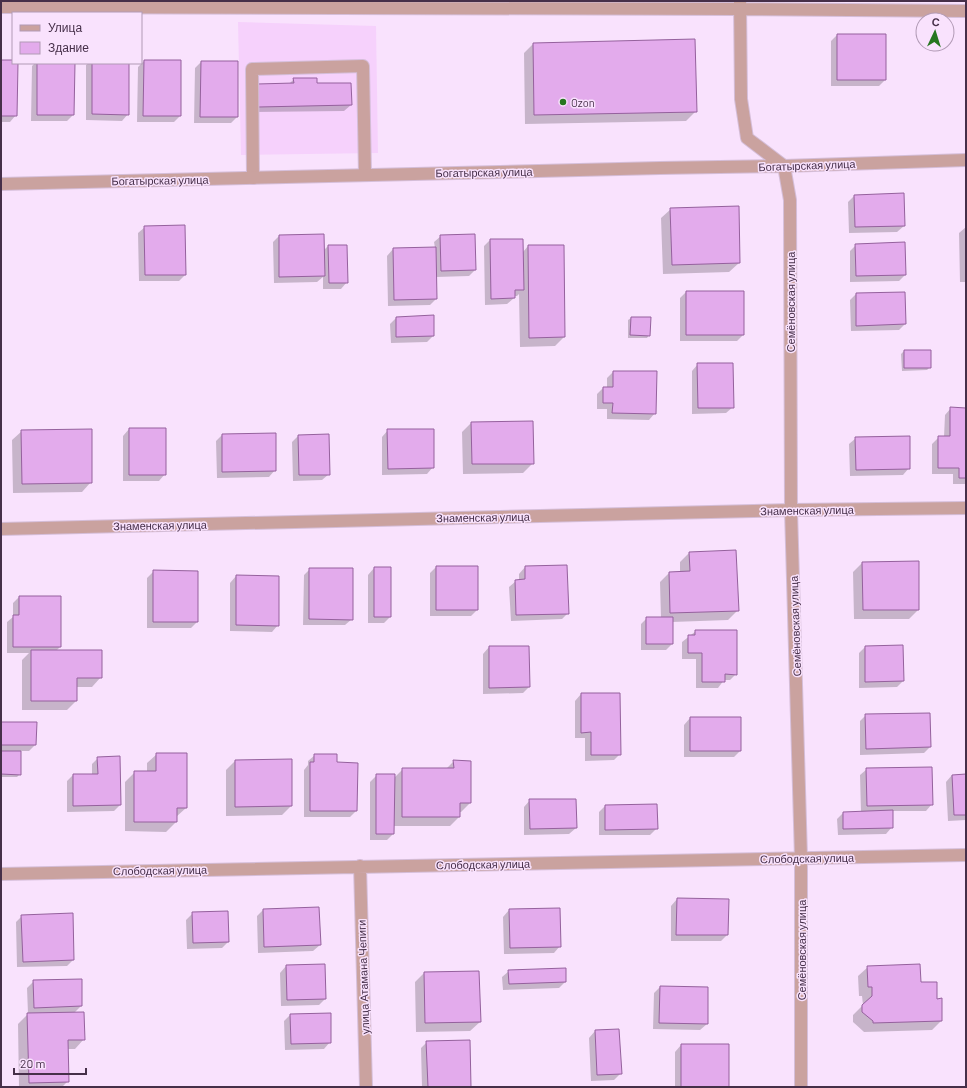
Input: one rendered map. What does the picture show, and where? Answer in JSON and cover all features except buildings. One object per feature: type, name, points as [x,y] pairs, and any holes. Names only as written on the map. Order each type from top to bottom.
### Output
[{"type":"street","points":[[740,5],[740,99],[748,138],[784,166]]},
{"type":"street","points":[[1,7],[740,5],[966,12]]},
{"type":"street","points":[[253,178],[252,68],[363,66],[365,175]]},
{"type":"street","name":"Богатырская улица","points":[[1,184],[784,166],[966,160]]},
{"type":"street","name":"Семёновская улица","points":[[784,166],[790,200],[791,510],[801,858],[801,1087]]},
{"type":"street","name":"Знаменская улица","points":[[1,529],[791,510],[966,508]]},
{"type":"street","name":"Слободская улица","points":[[1,874],[966,855]]},
{"type":"street","name":"улица Атамана Чепиги","points":[[360,866],[366,1087]]},
{"type":"shaded area","points":[[238,22],[376,26],[378,153],[241,155]]},
{"type":"place","name":"Ozon","points":[[563,102]]}]
